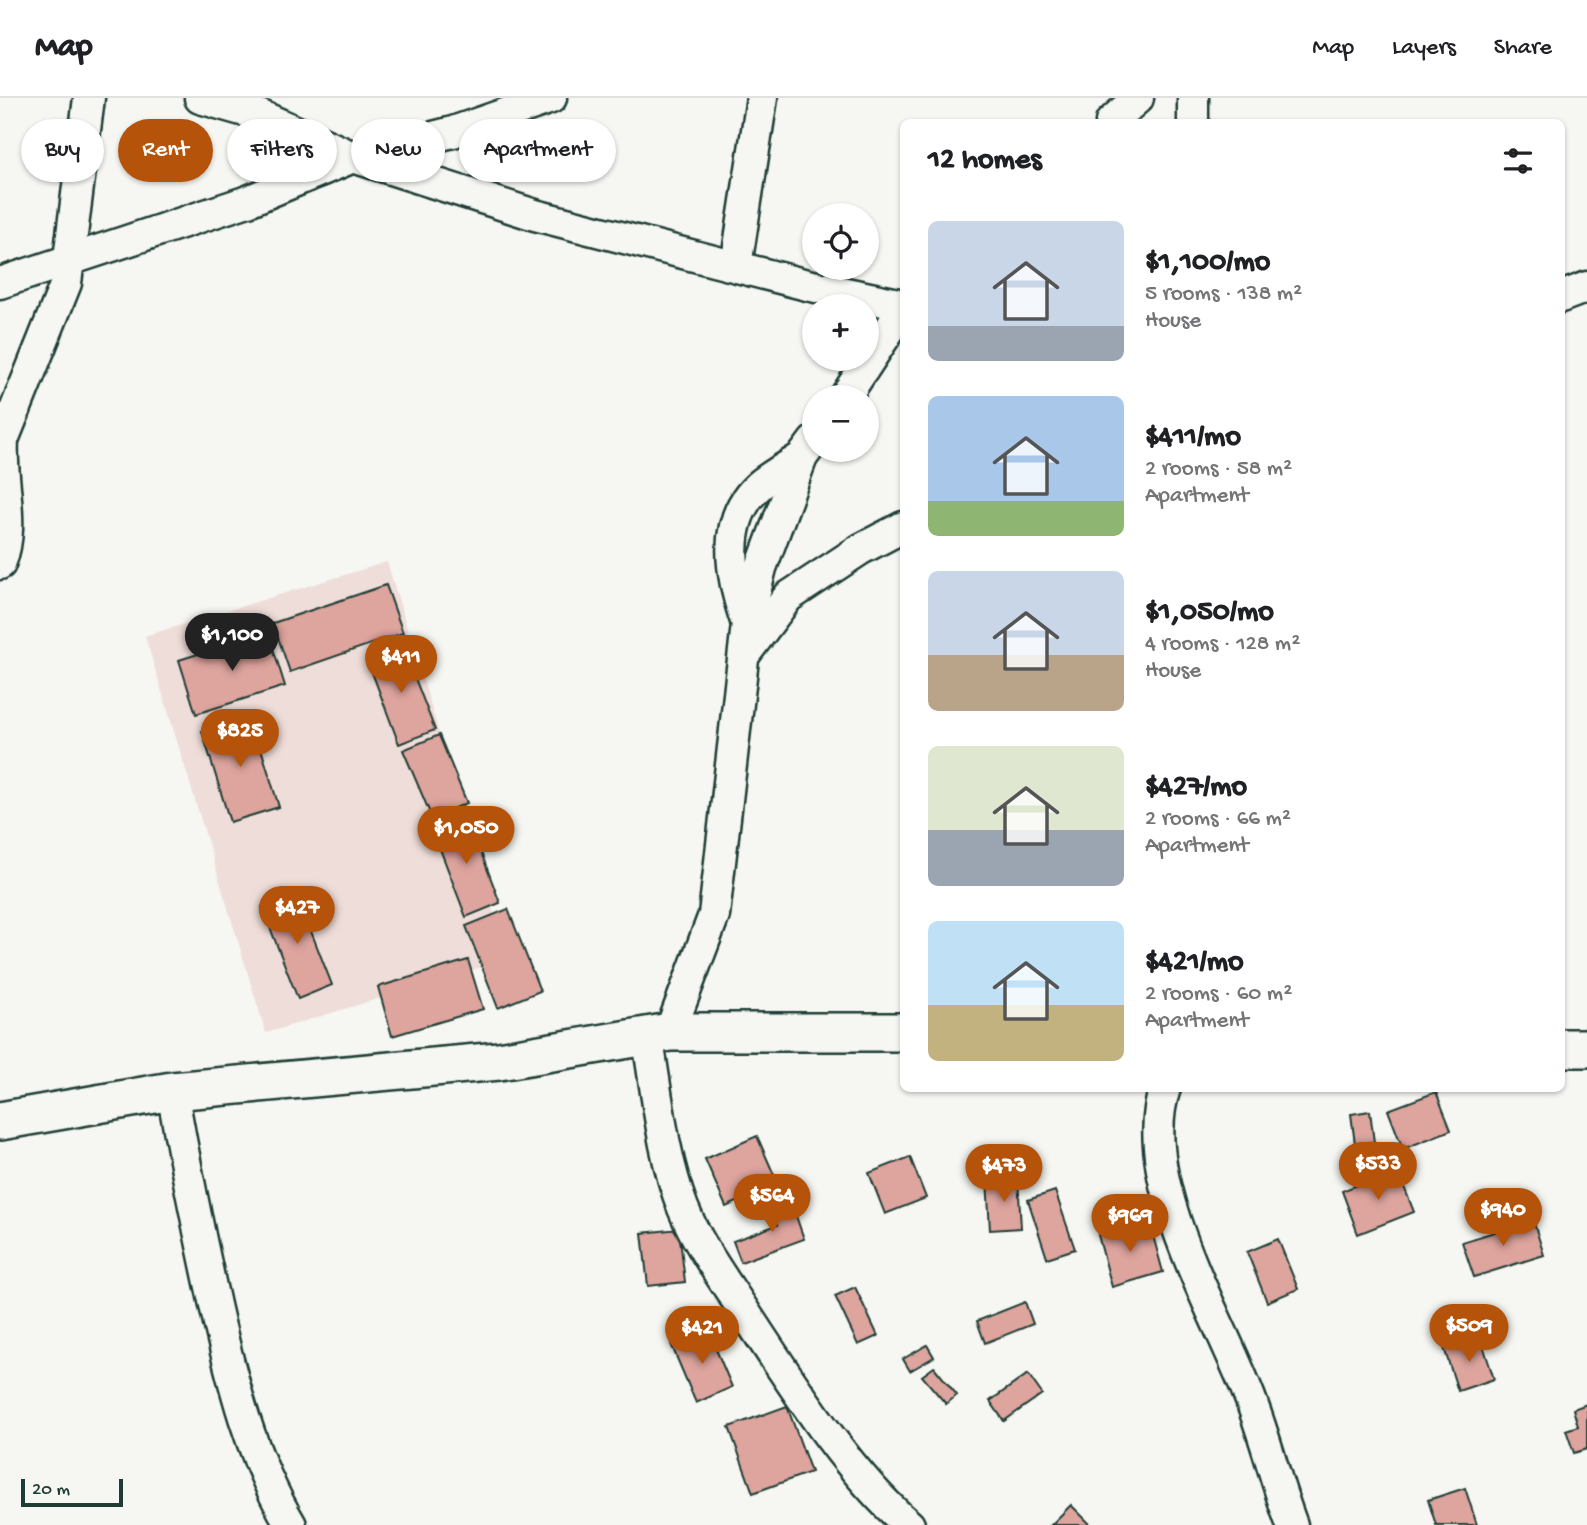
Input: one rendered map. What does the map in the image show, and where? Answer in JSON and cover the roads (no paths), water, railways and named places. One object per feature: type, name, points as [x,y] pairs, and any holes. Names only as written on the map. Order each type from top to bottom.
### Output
[{"type":"street","points":[[0,564],[6,548],[8,506],[1,466],[3,440],[66,283],[89,98]]},
{"type":"street","points":[[200,98],[259,115],[351,156]]},
{"type":"street","points":[[445,134],[551,98]]},
{"type":"street","points":[[736,266],[762,98]]},
{"type":"street","points":[[1114,119],[1138,98]]},
{"type":"street","points":[[1193,98],[1193,119]]},
{"type":"street","points":[[0,282],[248,201],[351,158]]},
{"type":"street","points":[[431,182],[535,215],[900,306]]},
{"type":"street","points":[[1565,296],[1587,288]]},
{"type":"street","points":[[853,385],[900,312]]},
{"type":"street","points":[[747,624],[735,590],[731,550],[739,510],[760,484],[802,453]]},
{"type":"street","points":[[803,462],[761,568],[747,624],[714,915],[659,1033],[668,1155],[683,1208],[713,1264],[813,1411],[859,1471],[909,1525]]},
{"type":"street","points":[[744,656],[788,597],[861,549],[900,529]]},
{"type":"street","points":[[0,1121],[172,1091],[499,1061],[659,1033],[900,1032]]},
{"type":"street","points":[[1565,1048],[1587,1048]]},
{"type":"street","points":[[172,1091],[191,1200],[233,1385],[271,1492],[291,1525]]},
{"type":"street","points":[[1164,1092],[1159,1106],[1158,1149],[1167,1190],[1181,1235],[1250,1396],[1292,1525]]}]
